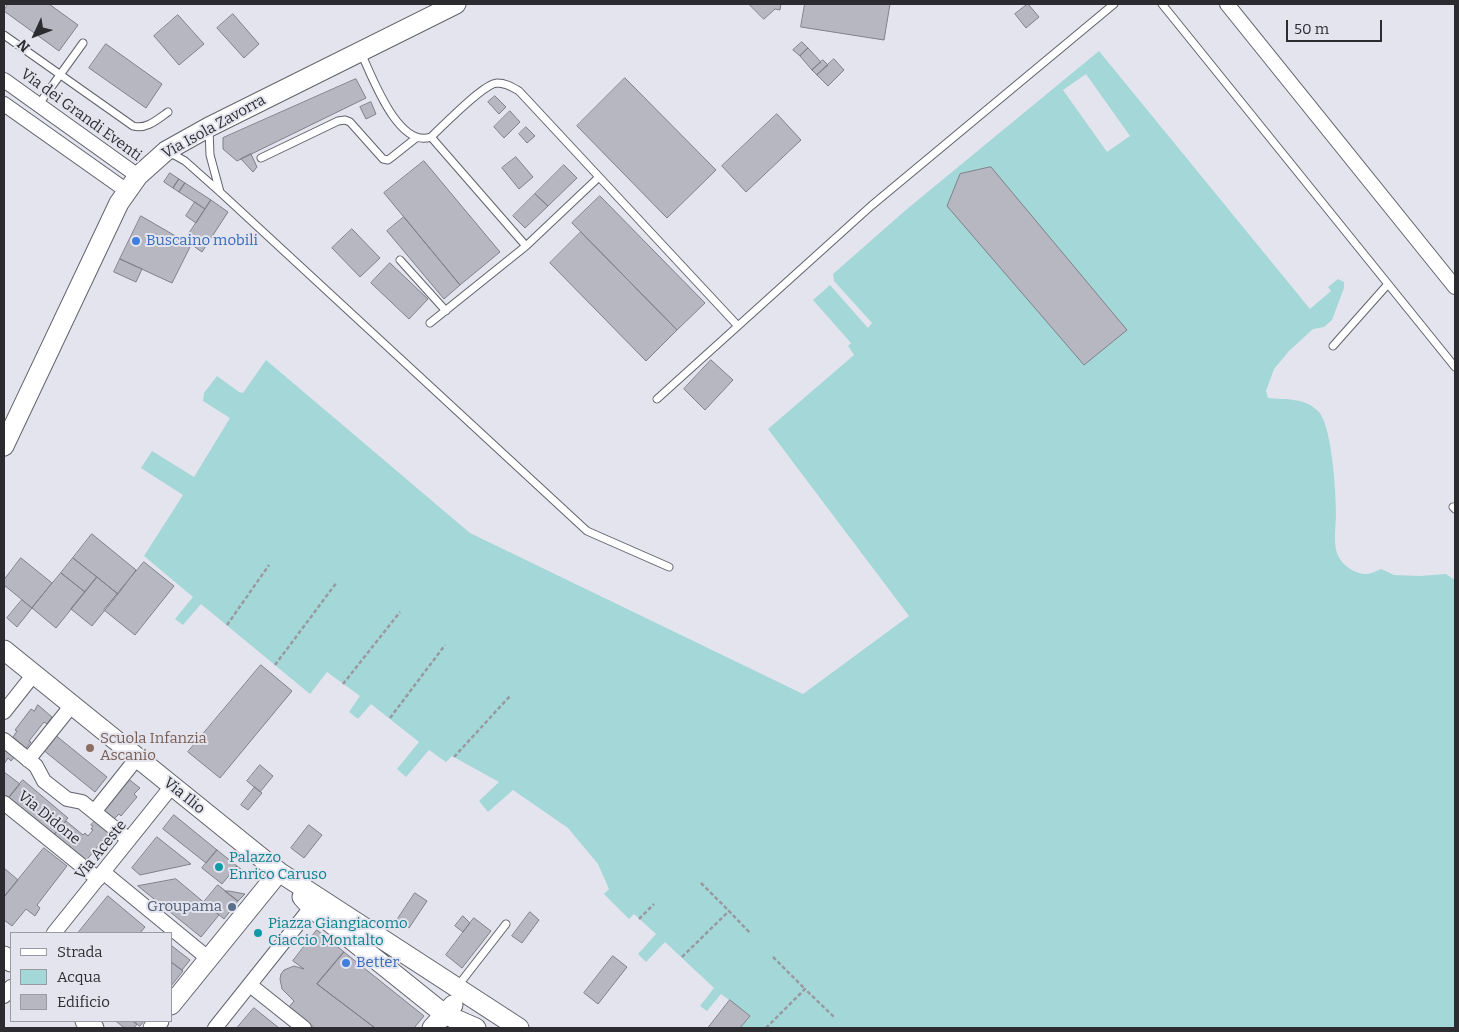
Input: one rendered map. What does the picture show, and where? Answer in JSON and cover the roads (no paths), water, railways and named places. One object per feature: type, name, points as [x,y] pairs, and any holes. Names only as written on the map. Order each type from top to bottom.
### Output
[{"type":"main road","name":"Via Isola Zavorra","points":[[4,446],[119,203],[138,176],[166,151],[209,126],[456,4]]},
{"type":"main road","name":"Via Ilio","points":[[4,650],[321,907]]},
{"type":"main road","points":[[172,1003],[202,954],[275,869]]},
{"type":"main road","points":[[321,907],[461,990],[519,1028]]},
{"type":"main road","points":[[321,907],[444,1014],[476,1028]]},
{"type":"main road","points":[[432,1028],[461,990]]},
{"type":"street","points":[[1227,4],[1455,287]]},
{"type":"street","name":"Via dei Grandi Eventi","points":[[4,80],[138,176]]},
{"type":"street","points":[[4,104],[127,191]]},
{"type":"street","points":[[4,712],[34,674]]},
{"type":"street","points":[[28,760],[72,705]]},
{"type":"street","points":[[4,740],[36,766],[44,781],[67,799],[82,802],[129,840]]},
{"type":"street","points":[[94,812],[137,758]]},
{"type":"street","name":"Via Aceste","points":[[55,932],[172,786]]},
{"type":"street","name":"Via Didone","points":[[4,803],[202,954]]},
{"type":"street","points":[[215,1028],[250,985],[321,907]]},
{"type":"street","points":[[250,985],[304,1028]]},
{"type":"street","points":[[444,1014],[462,1028]]},
{"type":"lane","points":[[657,399],[871,206],[1114,4]]},
{"type":"lane","points":[[1162,4],[1455,367]]},
{"type":"lane","points":[[4,35],[133,126],[144,127],[168,112]]},
{"type":"lane","points":[[39,104],[83,43]]},
{"type":"lane","points":[[360,51],[388,110],[408,134],[416,138],[425,139],[431,137],[484,88],[496,83],[506,84],[519,91],[738,326]]},
{"type":"lane","points":[[261,158],[338,121],[345,120],[350,122],[383,159],[388,160],[392,158],[416,138]]},
{"type":"lane","points":[[209,126],[210,155],[220,192]]},
{"type":"lane","points":[[431,137],[526,246]]},
{"type":"lane","points":[[166,151],[185,161],[220,192],[587,531],[669,567]]},
{"type":"lane","points":[[430,323],[526,246],[599,177]]},
{"type":"lane","points":[[400,260],[446,311]]},
{"type":"lane","points":[[1332,346],[1388,284]]},
{"type":"lane","points":[[461,990],[506,924]]},
{"type":"water","points":[[1099,51],[1310,309],[1331,291],[1328,287],[1338,279],[1344,282],[1344,288],[1332,320],[1324,327],[1313,329],[1289,351],[1274,369],[1266,391],[1268,398],[1295,400],[1314,407],[1323,420],[1330,445],[1334,476],[1336,504],[1335,543],[1340,559],[1351,570],[1362,574],[1370,574],[1381,569],[1394,575],[1446,574],[1455,580],[1455,1028],[740,1028],[750,1016],[721,994],[707,1011],[700,1006],[714,988],[665,942],[646,962],[638,954],[656,934],[634,914],[629,919],[604,894],[609,889],[598,864],[568,828],[513,790],[488,812],[479,801],[499,782],[452,756],[446,762],[429,750],[406,777],[397,769],[419,742],[371,704],[358,719],[349,712],[360,696],[327,672],[310,694],[201,604],[183,625],[175,619],[193,597],[144,556],[183,495],[141,468],[152,451],[194,477],[230,418],[203,401],[204,393],[217,376],[243,393],[266,360],[470,533],[803,694],[909,616],[768,429],[854,355],[848,346],[851,343],[813,300],[830,285],[868,328],[872,323],[834,281],[833,274],[907,209]]},
{"type":"place","name":"Buscaino mobili","points":[[136,241]]},
{"type":"place","name":"Scuola Infanzia Ascanio","points":[[90,748]]},
{"type":"place","name":"Palazzo Enrico Caruso","points":[[219,867]]},
{"type":"place","name":"Groupama","points":[[232,907]]},
{"type":"place","name":"Piazza Giangiacomo Ciaccio Montalto","points":[[258,933]]},
{"type":"place","name":"Better","points":[[346,963]]}]
